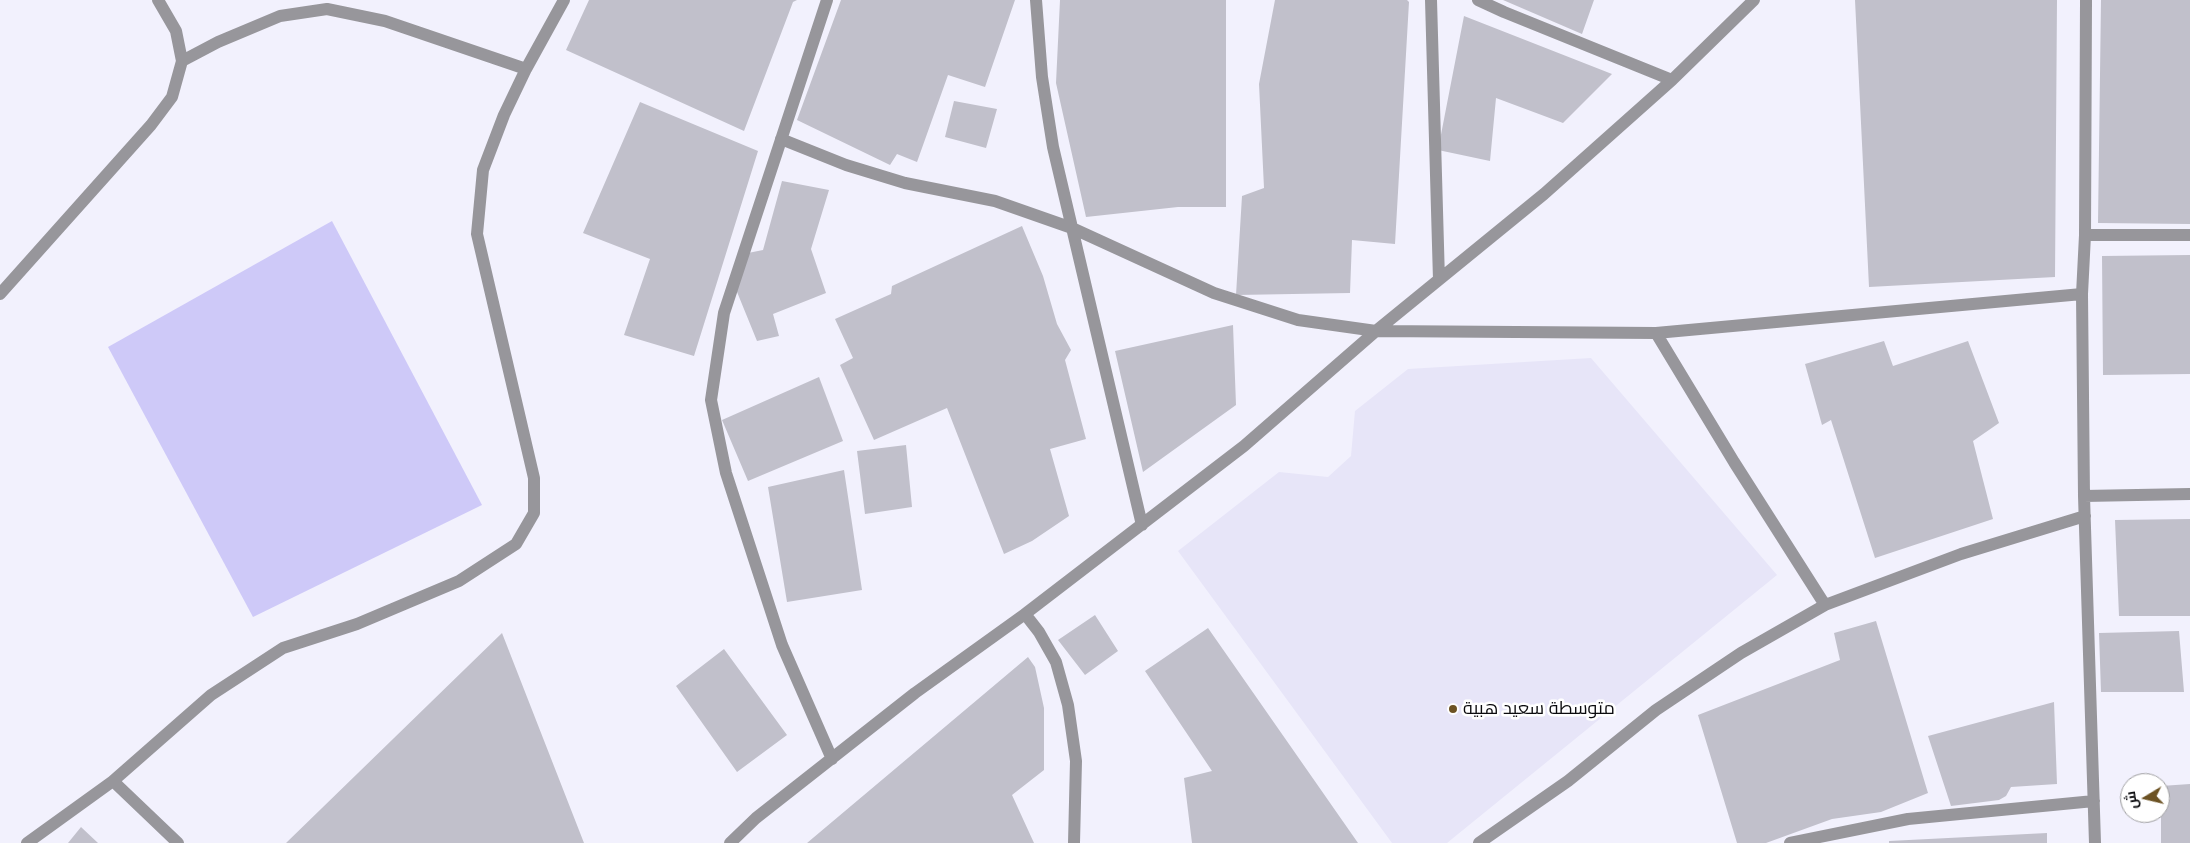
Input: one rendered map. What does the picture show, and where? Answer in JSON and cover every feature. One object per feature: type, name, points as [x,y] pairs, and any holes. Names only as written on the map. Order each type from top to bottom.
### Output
[{"type":"street","points":[[0,294],[151,125],[172,97],[182,61],[176,31],[158,0]]},
{"type":"street","points":[[27,843],[113,781],[211,695],[283,648],[357,624],[459,581],[516,544],[534,513],[534,478],[477,234],[483,170],[504,115],[526,69],[564,0]]},
{"type":"street","points":[[827,0],[724,313],[711,400],[726,473],[753,551],[782,645],[832,759]]},
{"type":"street","points":[[1036,0],[1042,77],[1052,138],[1142,525]]},
{"type":"street","points":[[1431,0],[1439,280]]},
{"type":"street","points":[[1478,0],[1672,80]]},
{"type":"street","points":[[730,843],[756,818],[915,694],[1025,614],[1244,446],[1376,331],[1544,194],[1672,80],[1754,0]]},
{"type":"street","points":[[2086,0],[2085,235],[2082,294],[2084,496],[2095,843]]},
{"type":"street","points":[[182,61],[218,42],[280,16],[327,9],[385,21],[526,69]]},
{"type":"street","points":[[781,139],[846,165],[905,183],[995,201],[1072,228],[1214,293],[1298,320],[1376,331],[1656,333],[2082,294]]},
{"type":"street","points":[[2085,235],[2190,235]]},
{"type":"street","points":[[1656,333],[1734,462],[1825,605]]},
{"type":"street","points":[[2084,496],[2190,494]]},
{"type":"street","points":[[1479,843],[1568,780],[1656,710],[1741,653],[1825,605],[1961,554],[2085,516]]},
{"type":"street","points":[[1025,614],[1040,632],[1056,662],[1068,705],[1076,761],[1074,843]]},
{"type":"street","points":[[113,781],[178,843]]},
{"type":"street","points":[[1790,843],[1908,819],[2094,801]]},
{"type":"shaded area","points":[[332,221],[482,505],[253,617],[108,347]]},
{"type":"shaded area","name":"متوسطة سعيد هبية","points":[[1591,358],[1777,575],[1447,843],[1392,843],[1178,551],[1279,472],[1328,477],[1351,456],[1355,411],[1408,369]]},
{"type":"building","points":[[589,0],[797,0],[793,2],[744,131],[566,50]]},
{"type":"building","points":[[841,0],[1015,0],[985,87],[948,75],[917,162],[897,154],[890,165],[797,120]]},
{"type":"building","points":[[1060,0],[1226,0],[1226,207],[1178,207],[1086,217],[1056,83]]},
{"type":"building","points":[[1275,0],[1407,0],[1409,2],[1395,244],[1352,240],[1350,293],[1236,295],[1242,196],[1264,188],[1259,84]]},
{"type":"building","points":[[1503,0],[1594,0],[1582,34]]},
{"type":"building","points":[[1855,0],[2057,0],[2055,277],[1869,287]]},
{"type":"building","points":[[2101,0],[2190,0],[2190,224],[2098,223]]},
{"type":"building","points":[[1464,16],[1612,74],[1563,123],[1496,98],[1490,161],[1438,150]]},
{"type":"building","points":[[954,101],[997,109],[986,148],[945,137]]},
{"type":"building","points":[[640,102],[758,151],[694,356],[624,335],[650,259],[583,233]]},
{"type":"building","points":[[782,181],[829,190],[811,249],[826,293],[773,314],[779,336],[757,341],[735,287],[748,253],[763,250]]},
{"type":"building","points":[[1022,226],[1043,276],[1057,324],[1071,350],[1065,360],[1086,439],[1050,449],[1069,516],[1032,541],[1004,554],[947,408],[874,440],[840,365],[853,358],[835,319],[891,294],[892,286]]},
{"type":"building","points":[[2190,255],[2190,374],[2103,375],[2102,256]]},
{"type":"building","points":[[1233,325],[1236,405],[1143,472],[1115,351]]},
{"type":"building","points":[[1884,341],[1893,366],[1968,341],[1999,423],[1973,441],[1993,519],[1875,558],[1831,420],[1822,425],[1805,364]]},
{"type":"building","points":[[819,377],[843,441],[748,481],[722,420]]},
{"type":"building","points":[[906,445],[912,507],[865,514],[857,451]]},
{"type":"building","points":[[844,470],[862,590],[787,602],[768,487]]},
{"type":"building","points":[[2190,519],[2190,616],[2119,616],[2115,520]]},
{"type":"building","points":[[1095,615],[1118,651],[1085,675],[1058,640]]},
{"type":"building","points":[[1876,621],[1928,793],[1881,812],[1832,819],[1766,843],[1737,843],[1698,715],[1840,660],[1834,633]]},
{"type":"building","points":[[1208,628],[1358,843],[1192,843],[1184,778],[1212,771],[1145,671]]},
{"type":"building","points":[[2179,631],[2184,692],[2101,692],[2099,633]]},
{"type":"building","points":[[502,633],[584,843],[286,843]]},
{"type":"building","points":[[724,649],[787,735],[737,772],[676,686]]},
{"type":"building","points":[[1028,657],[1035,667],[1044,708],[1044,770],[1012,795],[1034,843],[807,843]]},
{"type":"building","points":[[2054,702],[2057,784],[2011,787],[2006,796],[1999,800],[1951,806],[1928,736]]},
{"type":"building","points":[[2190,784],[2190,843],[2161,843],[2161,823],[2170,823],[2170,785]]},
{"type":"building","points":[[81,827],[98,843],[68,843]]},
{"type":"building","points":[[2047,833],[2047,843],[1889,843],[1889,841]]},
{"type":"place","name":"متوسطة سعيد هبية","points":[[1453,709]]}]
